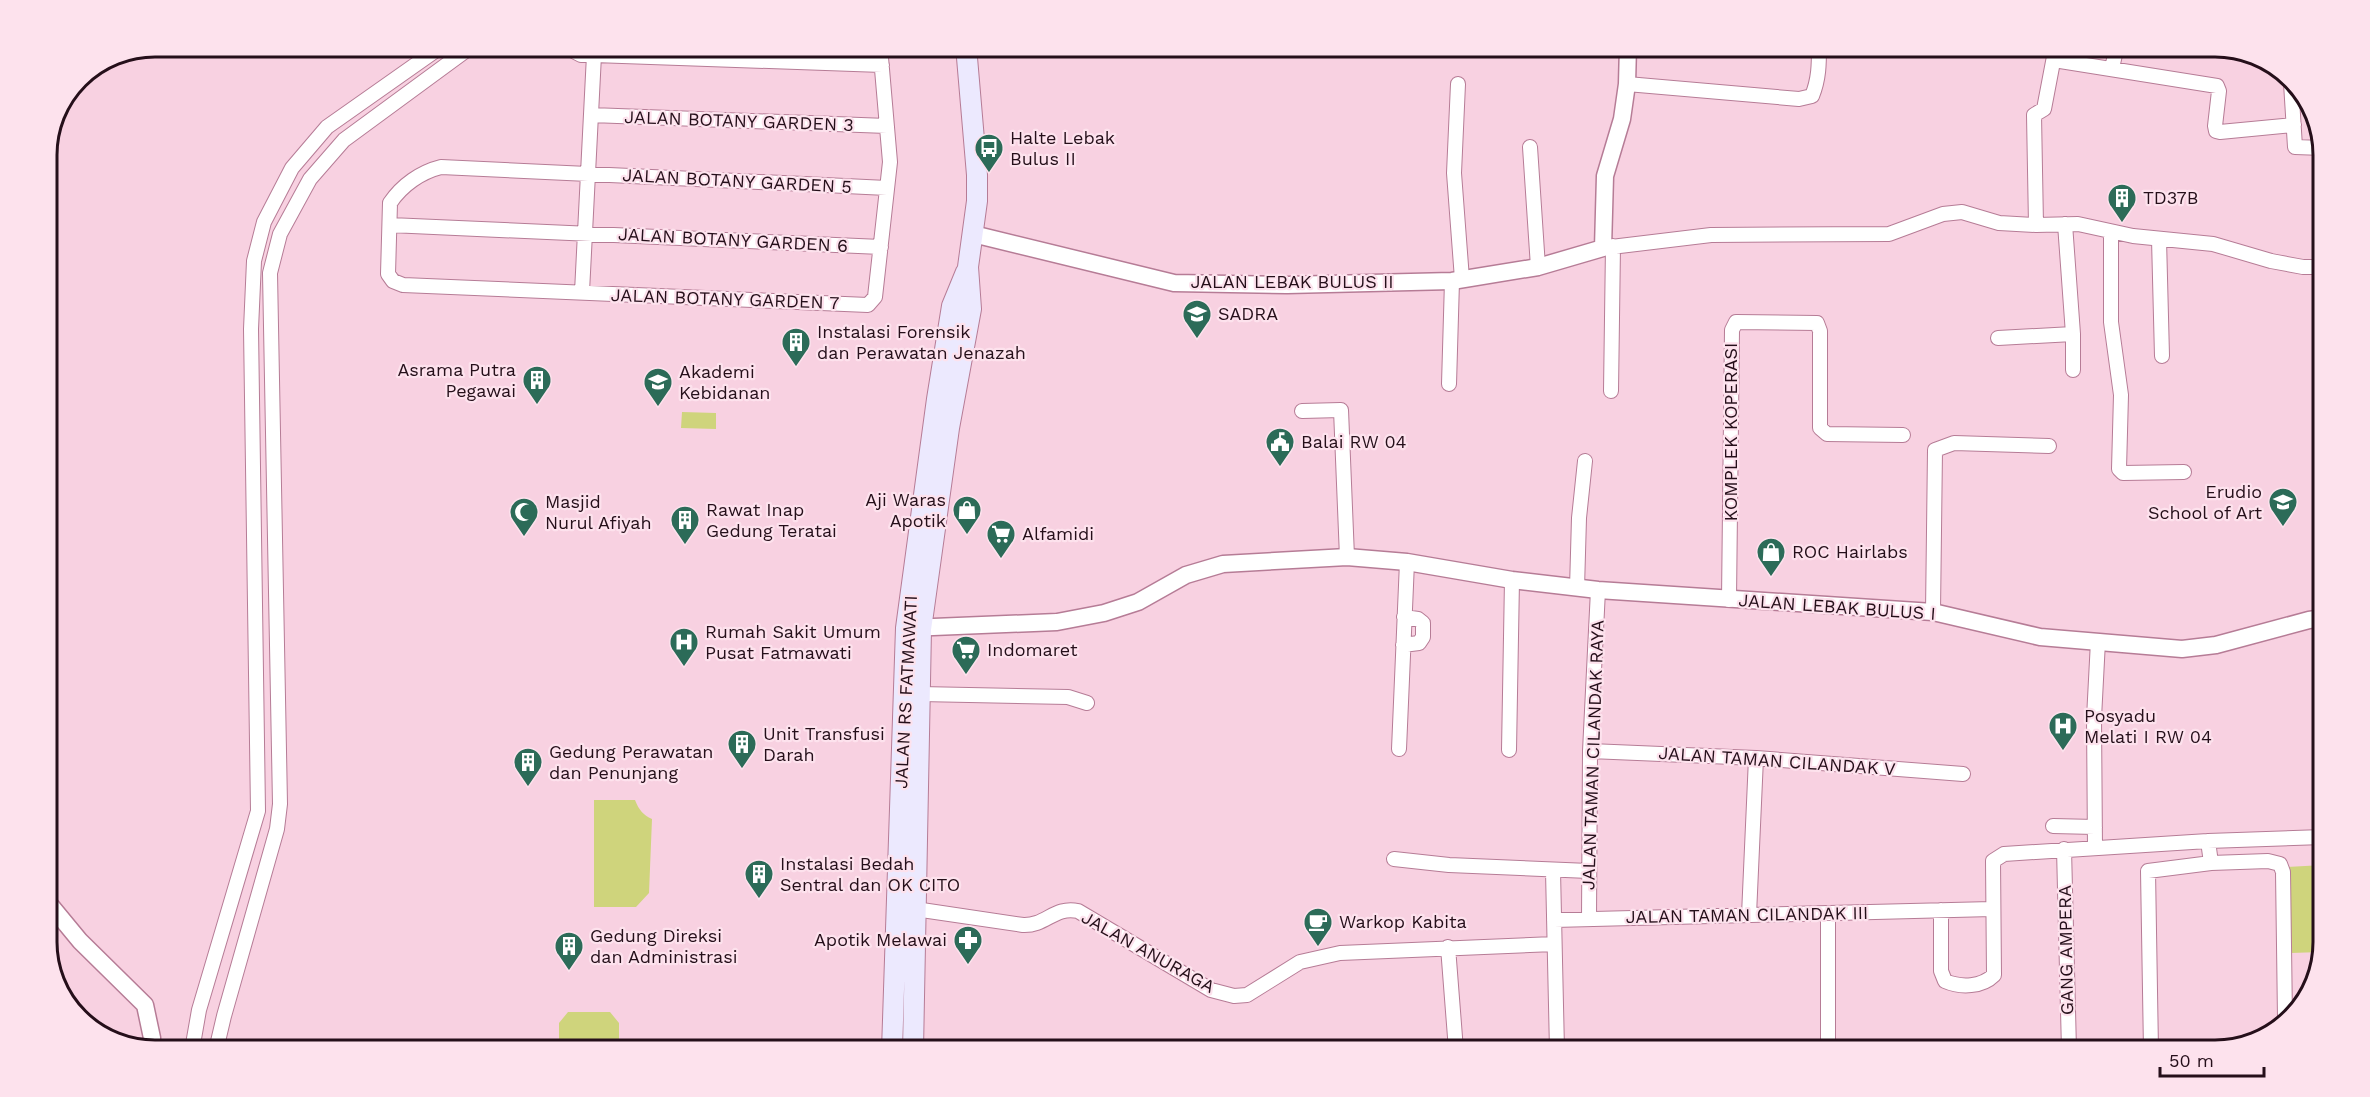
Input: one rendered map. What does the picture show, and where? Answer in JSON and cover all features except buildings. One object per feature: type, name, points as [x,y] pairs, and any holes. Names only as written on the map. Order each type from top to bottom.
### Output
[{"type":"main road","name":"JALAN RS FATMAWATI","points":[[893,1040],[914,629],[945,400],[949,378],[971,309],[968,267],[977,175],[967,57]]},
{"type":"main road","name":"JALAN RS FATMAWATI","points":[[913,1040],[920,694],[914,629]]},
{"type":"street","points":[[194,1040],[199,1010],[258,811],[251,329],[254,261],[264,222],[292,168],[327,127],[426,57]]},
{"type":"street","points":[[218,1040],[277,829],[279,804],[270,273],[280,234],[310,179],[344,140],[457,57]]},
{"type":"street","points":[[582,292],[591,115],[585,57]]},
{"type":"street","points":[[699,57],[882,65]]},
{"type":"street","points":[[881,57],[890,162],[881,247]]},
{"type":"street","points":[[1611,391],[1605,176],[1622,119],[1628,57]]},
{"type":"street","points":[[1627,84],[1798,99],[1812,96],[1818,78],[1819,57]]},
{"type":"street","points":[[2036,225],[2034,115],[2044,109],[2054,57]]},
{"type":"street","points":[[2070,57],[2112,68],[2217,86],[2219,91],[2215,126],[2220,132],[2294,125]]},
{"type":"street","points":[[2112,68],[2114,57]]},
{"type":"street","points":[[1449,384],[1457,280],[1454,173],[1458,84]]},
{"type":"street","points":[[2292,94],[2294,145],[2298,149],[2313,148]]},
{"type":"street","name":"JALAN BOTANY GARDEN 3","points":[[591,115],[887,126]]},
{"type":"street","points":[[1530,147],[1538,267]]},
{"type":"street","name":"JALAN BOTANY GARDEN 5","points":[[390,225],[390,202],[397,193],[426,170],[441,167],[887,188]]},
{"type":"street","name":"JALAN LEBAK BULUS II","points":[[973,234],[1174,283],[1287,285],[1457,280],[1538,267],[1608,247],[1711,235],[1889,234],[1952,212],[1975,214],[1999,223],[2078,224],[2111,232],[2159,239],[2213,243],[2271,261],[2313,267]]},
{"type":"street","points":[[2065,224],[2073,334],[2073,370]]},
{"type":"street","name":"JALAN BOTANY GARDEN 6","points":[[390,225],[881,247]]},
{"type":"street","name":"JALAN BOTANY GARDEN 7","points":[[390,225],[388,274],[393,281],[403,285],[868,305],[875,297],[881,247]]},
{"type":"street","points":[[2111,232],[2110,322],[2121,395],[2119,469],[2123,473],[2184,472]]},
{"type":"street","points":[[2159,239],[2162,356]]},
{"type":"street","name":"KOMPLEK KOPERASI","points":[[1730,600],[1732,330],[1736,322],[1817,323],[1820,331],[1820,428],[1827,434],[1903,435]]},
{"type":"street","points":[[251,329],[271,328]]},
{"type":"street","points":[[1998,338],[2073,334]]},
{"type":"street","points":[[1302,411],[1341,410],[1347,557]]},
{"type":"street","points":[[1933,612],[1935,450],[1954,443],[2049,446]]},
{"type":"street","points":[[1577,588],[1579,518],[1585,461]]},
{"type":"street","name":"JALAN LEBAK BULUS I","points":[[914,629],[1057,622],[1104,613],[1138,602],[1186,575],[1223,564],[1347,557],[1407,562],[1512,580],[1598,590],[1933,612],[2040,637],[2196,649],[2313,620]]},
{"type":"street","points":[[1399,749],[1407,562]]},
{"type":"street","points":[[1509,750],[1512,580]]},
{"type":"street","name":"JALAN TAMAN CILANDAK RAYA","points":[[1589,919],[1590,751],[1598,590]]},
{"type":"street","points":[[1403,645],[1419,643],[1423,637],[1423,623],[1418,619],[1404,617]]},
{"type":"street","points":[[2095,848],[2094,718],[2098,641]]},
{"type":"street","points":[[920,694],[1068,697],[1087,703]]},
{"type":"street","name":"JALAN TAMAN CILANDAK V","points":[[1590,751],[1756,758],[1964,774]]},
{"type":"street","points":[[1749,915],[1756,758]]},
{"type":"street","points":[[2053,826],[2095,827]]},
{"type":"street","points":[[1941,910],[1941,971],[1945,981],[1953,985],[1988,982],[1994,975],[1993,861],[2004,854],[2208,841],[2313,837]]},
{"type":"street","points":[[2208,841],[2211,863]]},
{"type":"street","name":"GANG AMPERA","points":[[2064,849],[2069,1040]]},
{"type":"street","points":[[1394,859],[1449,865],[1589,871]]},
{"type":"street","points":[[2151,1040],[2148,871],[2211,863],[2268,861],[2280,864],[2283,872],[2286,1010]]},
{"type":"street","name":"JALAN TAMAN CILANDAK RAYA","points":[[1553,871],[1557,1040]]},
{"type":"street","name":"JALAN ANURAGA","points":[[915,909],[1023,926],[1034,926],[1058,911],[1068,909],[1078,911],[1211,990],[1234,996],[1247,995],[1300,962],[1340,953],[1554,944]]},
{"type":"street","name":"JALAN TAMAN CILANDAK III","points":[[1554,920],[1992,909]]},
{"type":"street","points":[[57,913],[80,941],[145,1005],[152,1040]]},
{"type":"street","points":[[1828,913],[1828,1040]]},
{"type":"street","points":[[1448,948],[1455,1040]]},
{"type":"street","points":[[199,1010],[224,1016]]},
{"type":"green space","points":[[682,412],[716,413],[716,429],[681,428]]},
{"type":"green space","points":[[594,800],[635,800],[642,812],[652,819],[649,893],[636,907],[594,907]]},
{"type":"green space","points":[[2313,866],[2312,952],[2291,953],[2287,867]]},
{"type":"green space","points":[[568,1012],[610,1012],[619,1023],[619,1040],[559,1040],[559,1023]]},
{"type":"place","name":"Halte Lebak Bulus II","points":[[989,174]]},
{"type":"place","name":"TD37B","points":[[2122,224]]},
{"type":"place","name":"SADRA","points":[[1197,340]]},
{"type":"place","name":"Instalasi Forensik dan Perawatan Jenazah","points":[[796,368]]},
{"type":"place","name":"Asrama Putra Pegawai","points":[[537,406]]},
{"type":"place","name":"Akademi Kebidanan","points":[[658,408]]},
{"type":"place","name":"Balai RW 04","points":[[1280,468]]},
{"type":"place","name":"Erudio School of Art","points":[[2283,528]]},
{"type":"place","name":"Aji Waras Apotik","points":[[967,536]]},
{"type":"place","name":"Masjid Nurul Afiyah","points":[[524,538]]},
{"type":"place","name":"Rawat Inap Gedung Teratai","points":[[685,546]]},
{"type":"place","name":"Alfamidi","points":[[1001,560]]},
{"type":"place","name":"ROC Hairlabs","points":[[1771,578]]},
{"type":"place","name":"Rumah Sakit Umum Pusat Fatmawati","points":[[684,668]]},
{"type":"place","name":"Indomaret","points":[[966,676]]},
{"type":"place","name":"Posyadu Melati I RW 04","points":[[2063,752]]},
{"type":"place","name":"Unit Transfusi Darah","points":[[742,770]]},
{"type":"place","name":"Gedung Perawatan dan Penunjang","points":[[528,788]]},
{"type":"place","name":"Instalasi Bedah Sentral dan OK CITO","points":[[759,900]]},
{"type":"place","name":"Warkop Kabita","points":[[1318,948]]},
{"type":"place","name":"Apotik Melawai","points":[[968,966]]},
{"type":"place","name":"Gedung Direksi dan Administrasi","points":[[569,972]]}]
